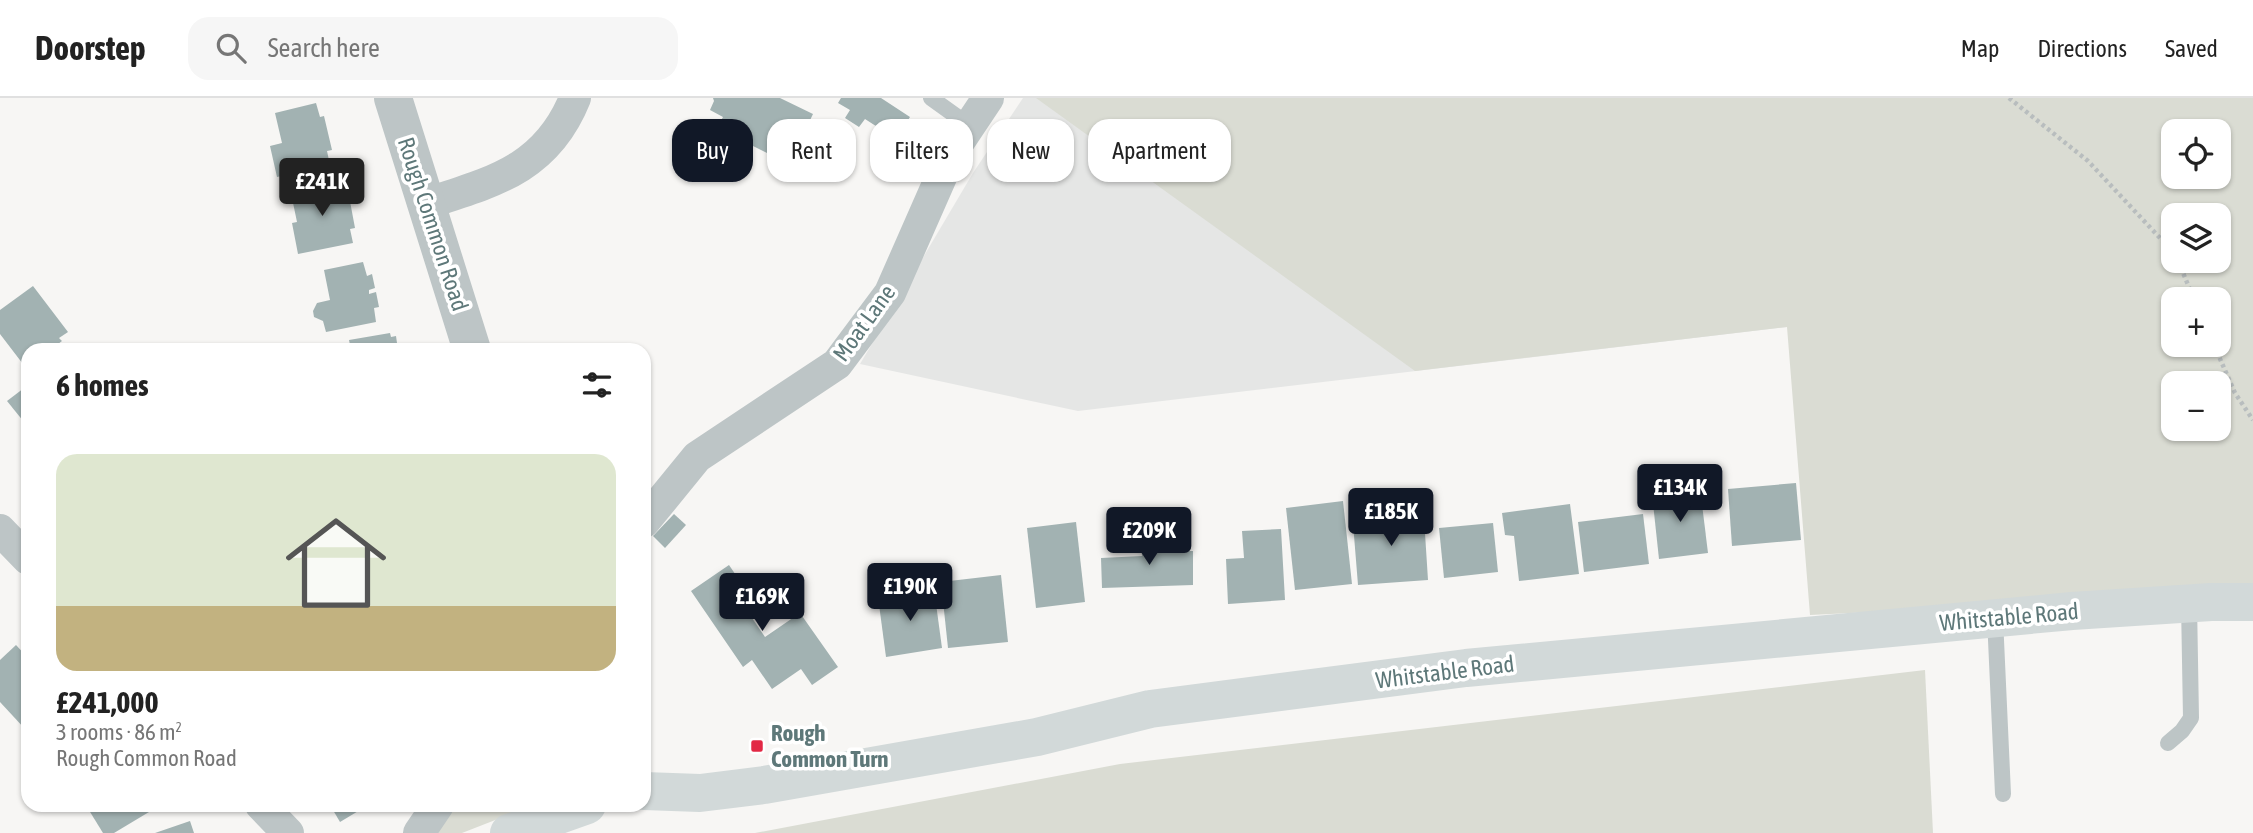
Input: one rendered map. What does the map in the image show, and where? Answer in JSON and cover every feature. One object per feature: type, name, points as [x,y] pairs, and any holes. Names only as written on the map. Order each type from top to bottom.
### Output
[{"type":"main road","name":"Whitstable Road","points":[[651,791],[700,793],[764,785],[1037,737],[1150,709],[1466,668],[1995,618],[2189,603],[2253,602]]},
{"type":"main road","points":[[509,833],[568,812]]},
{"type":"street","name":"Rough Common Road","points":[[393,98],[470,343]]},
{"type":"street","points":[[425,204],[483,185],[517,169],[542,150],[557,134],[575,98]]},
{"type":"street","name":"Moat Lane","points":[[973,121],[988,98]]},
{"type":"street","name":"Moat Lane","points":[[651,513],[697,457],[837,365],[890,293],[939,182]]},
{"type":"street","points":[[0,530],[21,552]]},
{"type":"street","points":[[268,812],[288,833]]},
{"type":"street","points":[[419,833],[433,812]]},
{"type":"lane","points":[[931,98],[960,119]]},
{"type":"lane","points":[[2168,743],[2182,731],[2191,718],[2189,603]]},
{"type":"lane","points":[[1995,618],[2003,794]]},
{"type":"path","points":[[2009,98],[2088,161],[2161,239]]},
{"type":"path","points":[[2219,357],[2235,393],[2253,420]]},
{"type":"shaded area","points":[[1023,98],[1879,98],[1787,327],[1078,411],[860,364],[968,182],[973,182],[973,173],[987,152],[987,182],[1074,182],[1074,119],[1009,119]]},
{"type":"shaded area","points":[[1036,98],[2253,98],[2253,593],[1810,615],[1787,327],[1415,371],[1153,182],[1231,182],[1231,119],[1088,119],[1088,135],[1074,125],[1074,119],[1065,119]]},
{"type":"shaded area","points":[[1925,670],[1933,833],[755,833],[1120,764]]},
{"type":"shaded area","points":[[450,812],[516,812],[462,833],[436,833]]},
{"type":"building","points":[[713,98],[780,98],[813,114],[811,119],[767,119],[767,153],[753,146],[753,119],[722,119],[723,117],[710,110]]},
{"type":"building","points":[[841,98],[881,98],[910,117],[870,119],[870,122],[865,119],[859,127],[856,125],[856,119],[845,118],[850,110],[838,103]]},
{"type":"building","points":[[316,103],[320,117],[324,116],[332,150],[327,151],[330,165],[277,177],[270,146],[282,143],[275,113]]},
{"type":"building","points":[[340,181],[343,197],[349,196],[355,228],[350,229],[353,243],[298,254],[292,223],[297,222],[292,198],[301,196],[300,189]]},
{"type":"building","points":[[363,262],[367,276],[372,274],[375,288],[369,290],[369,294],[376,292],[379,307],[374,308],[376,322],[326,332],[323,321],[314,317],[313,311],[317,303],[330,300],[324,270]]},
{"type":"building","points":[[33,286],[68,332],[59,338],[62,341],[59,343],[21,343],[21,361],[0,334],[0,310]]},
{"type":"building","points":[[390,333],[391,337],[396,336],[397,343],[350,343],[349,340]]},
{"type":"building","points":[[21,390],[21,418],[7,401]]},
{"type":"building","points":[[1796,483],[1801,540],[1732,546],[1728,489]]},
{"type":"building","points":[[1700,488],[1708,553],[1659,559],[1652,494]]},
{"type":"building","points":[[1343,501],[1352,584],[1295,590],[1286,508]]},
{"type":"building","points":[[1423,502],[1428,580],[1358,585],[1352,511],[1369,509],[1370,524],[1407,521],[1406,503]]},
{"type":"building","points":[[1570,504],[1579,574],[1519,581],[1514,536],[1505,535],[1502,513]]},
{"type":"building","points":[[674,514],[686,525],[665,548],[653,536]]},
{"type":"building","points":[[1643,514],[1649,564],[1584,572],[1578,522]]},
{"type":"building","points":[[1076,522],[1085,602],[1036,608],[1027,528]]},
{"type":"building","points":[[1493,523],[1498,572],[1444,578],[1439,528]]},
{"type":"building","points":[[1281,529],[1285,600],[1228,604],[1226,559],[1244,558],[1242,531]]},
{"type":"building","points":[[1166,537],[1167,551],[1193,551],[1193,585],[1102,588],[1101,558],[1142,556],[1141,538]]},
{"type":"building","points":[[729,565],[761,612],[752,618],[765,637],[800,613],[838,667],[812,685],[801,669],[772,689],[752,660],[743,667],[691,591]]},
{"type":"building","points":[[1001,575],[1008,642],[948,648],[941,582]]},
{"type":"building","points":[[934,589],[942,648],[886,657],[878,597]]},
{"type":"building","points":[[16,645],[21,650],[21,725],[0,702],[0,660]]},
{"type":"building","points":[[90,812],[149,812],[114,833],[103,833]]},
{"type":"building","points":[[334,812],[357,812],[340,822]]},
{"type":"building","points":[[190,821],[194,833],[155,833]]},
{"type":"place","name":"Rough Common Turn","points":[[757,746]]}]
